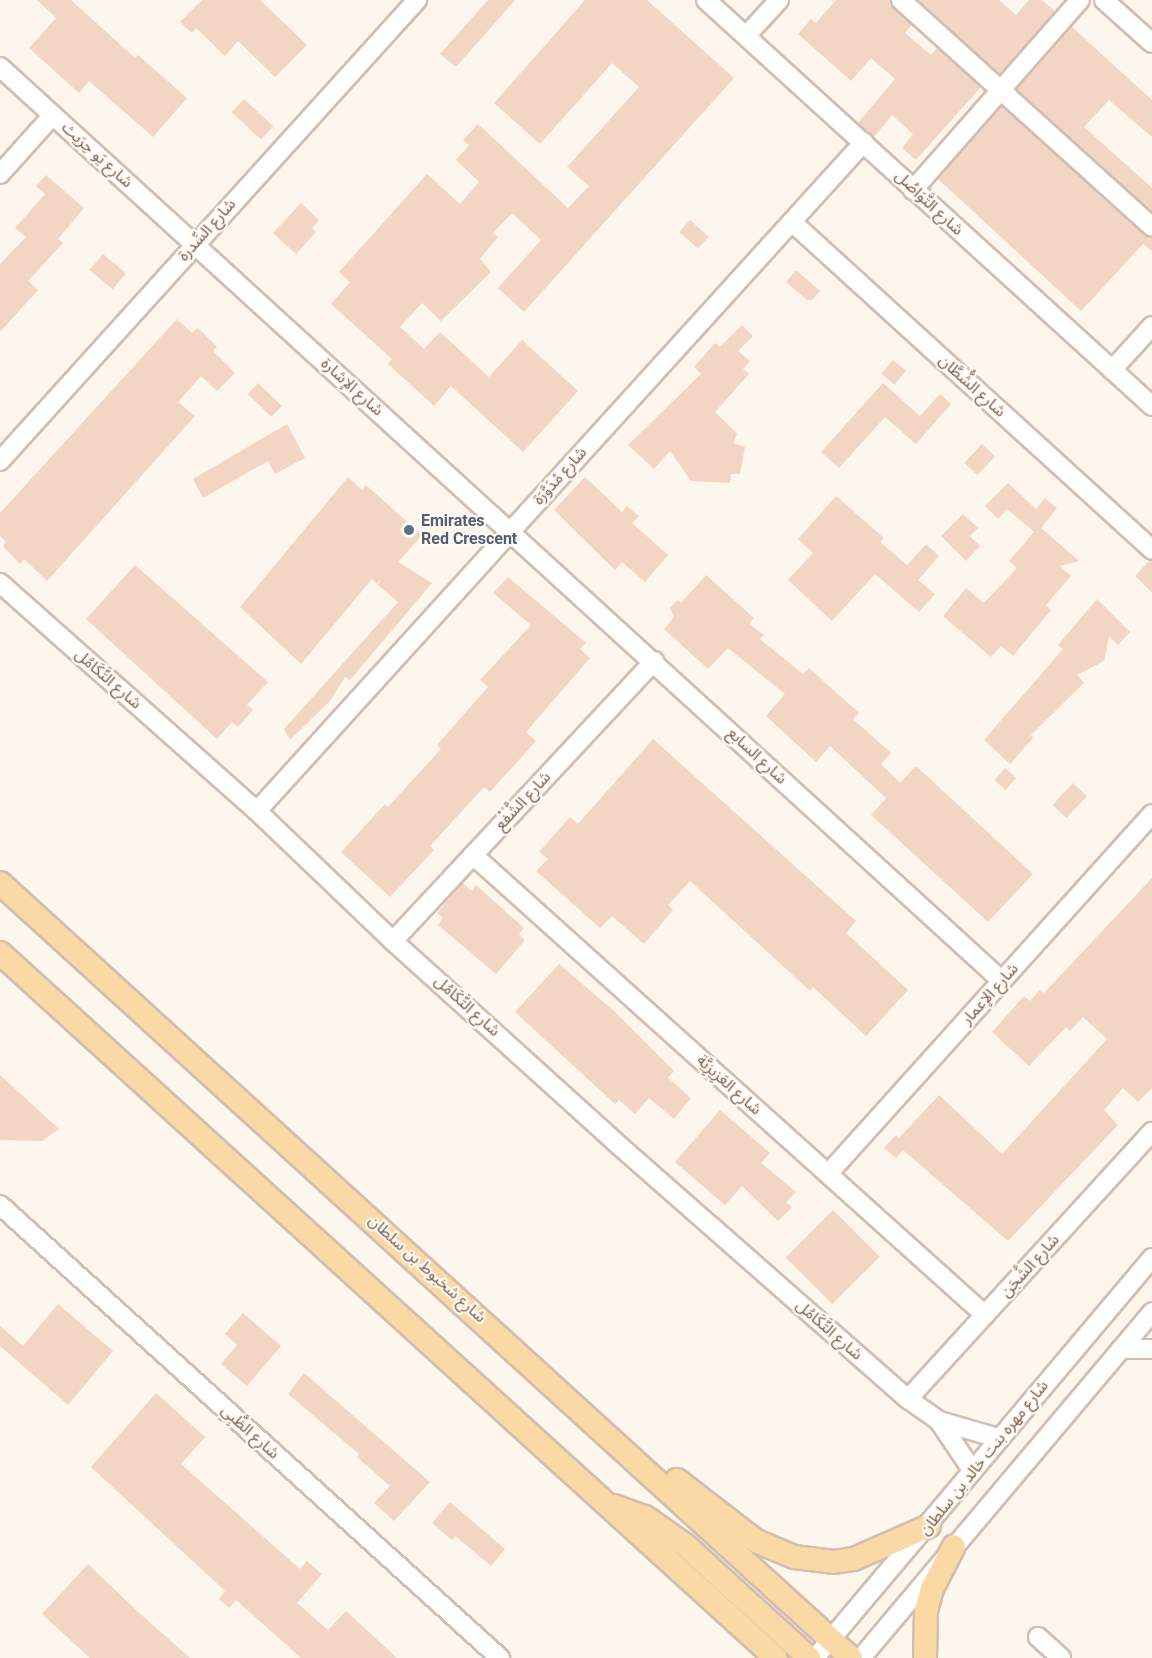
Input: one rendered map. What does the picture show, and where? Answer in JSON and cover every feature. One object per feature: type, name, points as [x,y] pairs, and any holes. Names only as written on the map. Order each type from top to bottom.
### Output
[{"type":"main road","name":"شارع شخبوط بن سلطان","points":[[0,883],[534,1366],[851,1658]]},
{"type":"main road","points":[[0,953],[776,1658]]},
{"type":"main road","points":[[534,1366],[739,1529],[774,1551],[814,1561],[855,1559],[928,1527]]},
{"type":"main road","points":[[604,1503],[645,1517],[678,1539],[809,1658]]},
{"type":"main road","points":[[925,1658],[926,1611],[932,1589],[954,1546]]},
{"type":"street","name":"شارع السِّدرة","points":[[0,461],[417,0]]},
{"type":"street","name":"شارع التَّوَاصُل","points":[[706,0],[1152,406]]},
{"type":"street","points":[[746,36],[779,0]]},
{"type":"street","points":[[901,0],[1152,227]]},
{"type":"street","points":[[913,190],[1080,0]]},
{"type":"street","points":[[1104,0],[1152,43]]},
{"type":"street","name":"شارع يَو حِرَيث","points":[[0,67],[194,244]]},
{"type":"street","points":[[0,174],[53,114]]},
{"type":"street","name":"شارع مْدَوَّرَة","points":[[257,811],[864,142]]},
{"type":"street","name":"شارع الشُّطَّان","points":[[792,222],[1152,550]]},
{"type":"street","name":"شارع الإشارة","points":[[194,244],[510,531]]},
{"type":"street","points":[[1112,370],[1152,326]]},
{"type":"street","name":"شارع السابع","points":[[510,531],[1002,981]]},
{"type":"street","name":"شارع التَّكَامُل","points":[[0,583],[257,811],[393,940],[908,1400],[939,1422],[972,1470]]},
{"type":"street","name":"شارع الشَّفْع","points":[[393,940],[654,662]]},
{"type":"street","name":"شارع الإعمار","points":[[828,1174],[1152,814]]},
{"type":"street","name":"شارع العَزِيزِيَّة","points":[[473,855],[985,1315]]},
{"type":"street","name":"شارع الشَّجَن","points":[[908,1400],[1152,1132]]},
{"type":"street","name":"شارع الظَّبِي","points":[[0,1205],[500,1658]]},
{"type":"street","name":"شارع مهره بنت خالد بن سلطان","points":[[815,1658],[928,1527],[998,1438],[1152,1258]]},
{"type":"street","name":"شارع مهره بنت خالد بن سلطان","points":[[861,1658],[1152,1312]]},
{"type":"street","points":[[1121,1350],[1152,1349]]},
{"type":"street","name":"شارع التَّكَامُل","points":[[939,1422],[998,1438]]},
{"type":"street","points":[[1038,1637],[1061,1658]]},
{"type":"building","points":[[37,0],[71,0],[135,58],[138,55],[187,98],[153,137],[89,81],[79,93],[29,48],[56,18]]},
{"type":"building","points":[[202,0],[260,0],[307,45],[275,77],[238,41],[225,56],[196,28],[192,33],[180,22]]},
{"type":"building","points":[[488,0],[515,0],[456,67],[440,54]]},
{"type":"building","points":[[585,0],[647,0],[734,78],[524,312],[498,288],[541,240],[512,213],[493,233],[498,237],[480,259],[491,272],[441,321],[422,303],[400,327],[424,349],[440,332],[489,377],[522,340],[578,391],[523,452],[451,386],[434,406],[388,364],[392,359],[331,304],[350,282],[339,272],[427,174],[460,204],[479,182],[456,160],[469,145],[463,140],[478,124],[568,208],[589,186],[567,167],[639,87],[612,63],[540,144],[494,103]]},
{"type":"building","points":[[836,0],[890,0],[912,25],[905,33],[931,55],[937,48],[981,87],[916,160],[902,148],[913,134],[892,115],[874,137],[858,123],[895,79],[871,58],[851,81],[798,34],[811,19],[816,23]]},
{"type":"building","points":[[918,0],[999,0],[1016,15],[1029,0],[1042,0],[1055,11],[1000,74]]},
{"type":"building","points":[[1072,27],[1152,100],[1152,137],[1109,100],[1084,127],[1152,188],[1152,212],[1017,89]]},
{"type":"building","points":[[244,99],[273,126],[261,139],[232,112]]},
{"type":"building","points":[[1002,106],[1144,235],[1152,238],[1152,251],[1143,244],[1081,311],[938,179]]},
{"type":"building","points":[[46,175],[84,208],[58,239],[63,243],[28,281],[38,290],[0,332],[0,264],[26,237],[15,228],[45,194],[36,186]]},
{"type":"building","points":[[301,203],[319,220],[312,228],[316,232],[296,254],[273,233]]},
{"type":"building","points":[[690,220],[709,237],[698,249],[679,232]]},
{"type":"building","points":[[103,254],[126,273],[112,289],[90,270]]},
{"type":"building","points":[[796,270],[820,291],[812,300],[807,300],[786,282]]},
{"type":"building","points":[[177,319],[192,333],[198,328],[217,347],[213,351],[235,373],[217,391],[201,376],[178,402],[195,416],[47,581],[24,559],[20,564],[3,546],[6,542],[0,536],[0,513]]},
{"type":"building","points":[[742,325],[753,336],[738,351],[750,361],[743,369],[749,374],[715,412],[737,434],[733,443],[745,447],[740,474],[731,474],[730,483],[691,481],[670,451],[654,469],[628,445],[701,374],[694,367],[715,343],[720,347]]},
{"type":"building","points":[[893,360],[906,371],[894,385],[881,374]]},
{"type":"building","points":[[258,383],[282,406],[271,417],[248,394]]},
{"type":"building","points":[[883,383],[920,416],[940,394],[951,404],[916,444],[885,417],[839,468],[821,452]]},
{"type":"building","points":[[287,424],[305,458],[275,474],[268,461],[203,498],[193,479]]},
{"type":"building","points":[[982,444],[995,456],[977,475],[964,463]]},
{"type":"building","points":[[348,477],[362,490],[366,485],[422,535],[398,562],[432,583],[350,680],[345,677],[330,701],[290,740],[284,729],[398,602],[378,585],[381,579],[377,584],[372,579],[301,664],[240,607]]},
{"type":"building","points":[[585,477],[622,512],[627,506],[639,516],[632,523],[668,555],[645,582],[622,562],[615,570],[554,510]]},
{"type":"building","points":[[1008,483],[1036,509],[1045,498],[1057,508],[1041,528],[1079,561],[1060,566],[1071,576],[1046,605],[1051,610],[1013,656],[1001,646],[991,657],[943,616],[966,588],[984,603],[1017,568],[1009,561],[1034,532],[1007,509],[998,519],[985,506]]},
{"type":"building","points":[[836,496],[884,538],[880,542],[907,565],[926,544],[939,556],[918,580],[935,594],[919,612],[875,574],[832,621],[788,580],[813,553],[798,539]]},
{"type":"building","points":[[963,514],[978,528],[970,536],[980,546],[966,561],[941,536]]},
{"type":"building","points":[[1149,561],[1152,561],[1152,593],[1135,576]]},
{"type":"building","points":[[135,565],[268,682],[247,705],[253,710],[238,727],[232,722],[217,739],[86,619]]},
{"type":"building","points":[[706,575],[754,618],[749,624],[764,635],[760,639],[803,674],[809,668],[859,713],[853,719],[891,753],[881,764],[900,783],[916,766],[1033,874],[988,922],[871,815],[886,798],[830,746],[816,762],[766,716],[785,694],[728,648],[708,669],[664,629],[674,617],[670,608],[678,600],[681,603]]},
{"type":"building","points":[[508,577],[586,643],[580,649],[590,658],[526,732],[536,741],[490,792],[484,787],[430,846],[434,850],[390,897],[341,852],[385,804],[388,807],[441,749],[437,745],[488,687],[480,680],[531,625],[493,593]]},
{"type":"building","points":[[1097,599],[1130,632],[1118,645],[1109,636],[1104,661],[1077,675],[1084,683],[1031,735],[1033,738],[1010,764],[984,740],[1063,649],[1058,645]]},
{"type":"building","points":[[653,739],[856,921],[846,933],[908,990],[866,1036],[813,987],[810,991],[690,881],[668,905],[673,910],[644,944],[612,916],[600,928],[536,871],[548,859],[539,852],[570,817],[578,824]]},
{"type":"building","points":[[1005,768],[1016,778],[1005,790],[994,780]]},
{"type":"building","points":[[1073,783],[1087,796],[1066,818],[1053,805]]},
{"type":"building","points":[[1152,878],[1152,1088],[1138,1102],[1123,1088],[1104,1110],[1118,1125],[1008,1241],[903,1150],[896,1158],[884,1148],[896,1135],[899,1138],[939,1095],[1002,1154],[1107,1039],[1083,1017],[1070,1031],[1066,1027],[1029,1066],[992,1032],[1024,996],[1030,1001],[1040,990],[1044,993]]},
{"type":"building","points":[[462,883],[472,891],[476,885],[524,928],[519,934],[525,940],[496,974],[438,925],[443,918],[437,913]]},
{"type":"building","points":[[559,964],[613,1010],[674,1071],[668,1078],[691,1098],[674,1119],[649,1098],[635,1114],[619,1100],[615,1104],[515,1012]]},
{"type":"building","points":[[0,1075],[59,1129],[42,1141],[0,1140]]},
{"type":"building","points":[[720,1110],[770,1153],[761,1163],[796,1192],[786,1202],[792,1207],[778,1221],[742,1186],[725,1205],[675,1162]]},
{"type":"building","points":[[833,1210],[880,1257],[832,1304],[786,1257]]},
{"type":"building","points":[[58,1304],[113,1351],[68,1405],[0,1346],[0,1326],[23,1346]]},
{"type":"building","points":[[243,1313],[281,1346],[247,1386],[221,1364],[237,1345],[225,1334]]},
{"type":"building","points":[[304,1373],[430,1482],[394,1521],[374,1503],[390,1486],[357,1457],[359,1454],[288,1394]]},
{"type":"building","points":[[156,1393],[205,1437],[181,1464],[300,1569],[307,1561],[322,1574],[297,1603],[328,1630],[346,1611],[397,1658],[301,1658],[236,1600],[229,1608],[219,1599],[225,1591],[91,1467]]},
{"type":"building","points":[[450,1502],[505,1549],[491,1566],[455,1536],[452,1540],[432,1523]]},
{"type":"building","points":[[88,1564],[190,1658],[90,1658],[42,1614]]},
{"type":"place","name":"Emirates Red Crescent","points":[[409,530]]}]
